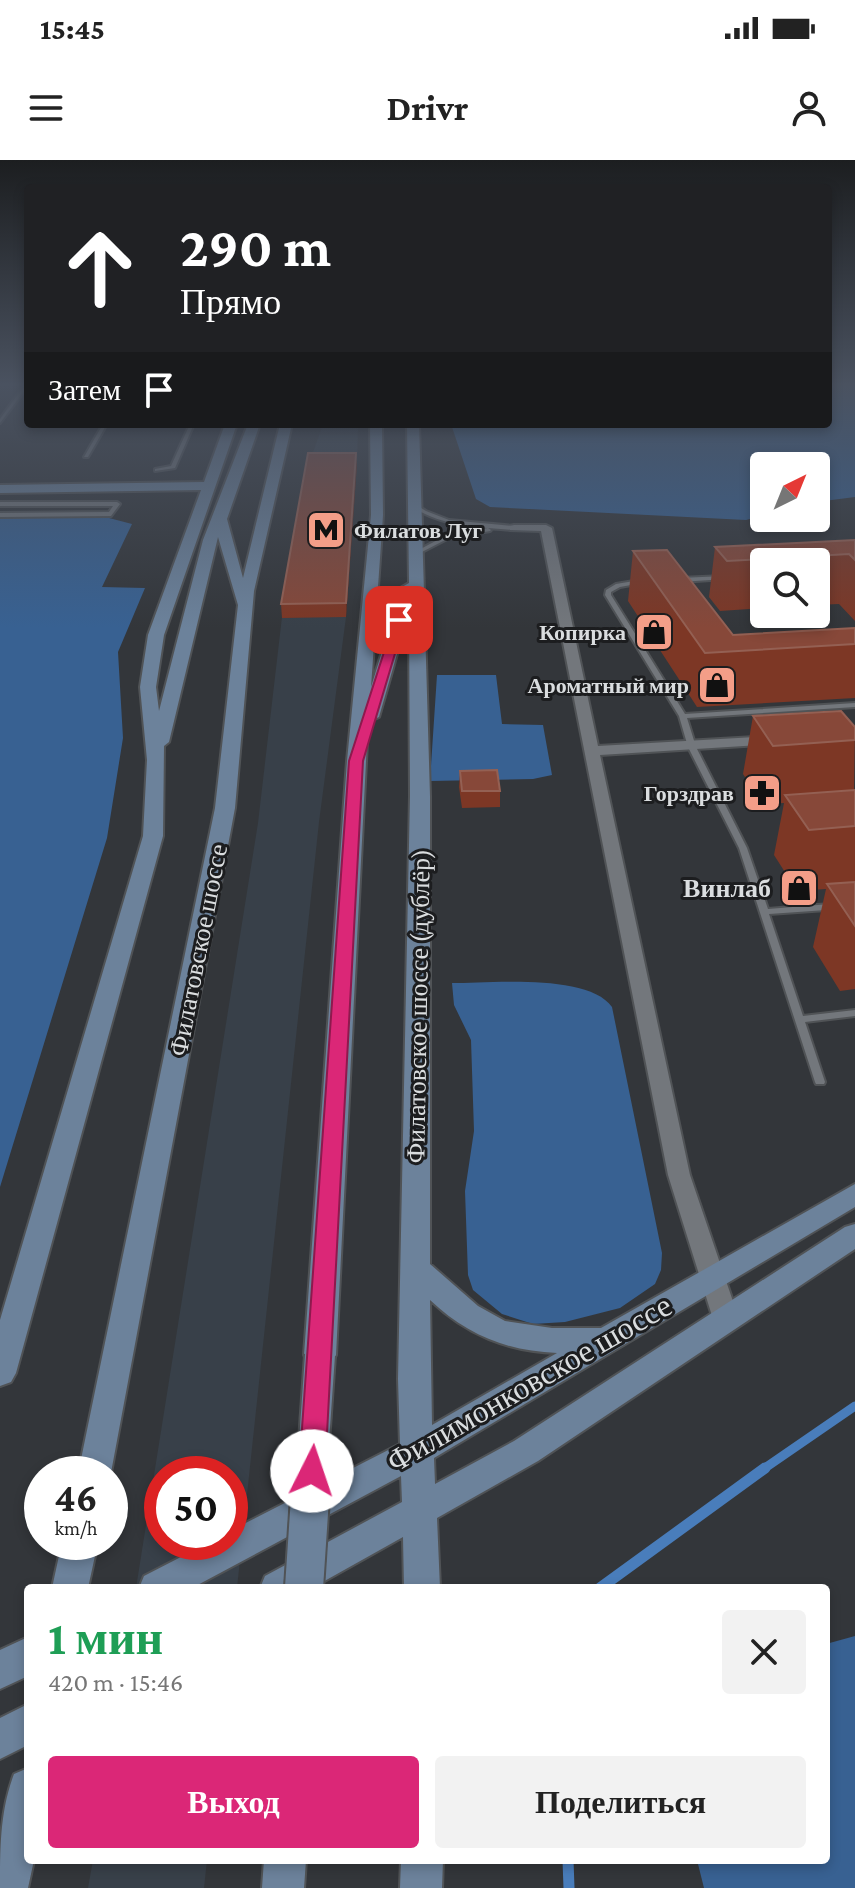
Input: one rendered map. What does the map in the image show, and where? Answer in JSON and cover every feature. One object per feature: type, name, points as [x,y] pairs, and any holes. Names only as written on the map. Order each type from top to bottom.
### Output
[{"type":"street","points":[[0,1373],[153,836],[156,760],[148,687],[156,635],[216,467]]},
{"type":"street","points":[[156,760],[210,540],[239,467]]},
{"type":"street","name":"Филатовское шоссе","points":[[99,1456],[225,808],[244,612],[276,467]]},
{"type":"street","points":[[304,1584],[356,761],[377,515],[376,467]]},
{"type":"street","name":"Филатовское шоссе (дублёр)","points":[[413,467],[420,796],[414,1379],[422,1584]]},
{"type":"street","points":[[0,489],[209,486]]},
{"type":"street","points":[[220,519],[244,612]]},
{"type":"street","points":[[514,528],[546,528],[679,1175],[726,1319]]},
{"type":"street","points":[[356,761],[416,558]]},
{"type":"street","points":[[592,751],[796,739]]},
{"type":"street","name":"Филимонковское шоссе","points":[[165,1584],[417,1451],[855,1194]]},
{"type":"street","name":"Филимонковское шоссе","points":[[285,1584],[526,1451],[855,1235]]},
{"type":"street","points":[[415,1268],[468,1316],[495,1331],[541,1341],[610,1340]]},
{"type":"street","points":[[71,1584],[76,1560]]},
{"type":"street","points":[[0,1670],[24,1658]]},
{"type":"street","points":[[0,1739],[24,1726]]},
{"type":"street","points":[[7,1888],[24,1807]]},
{"type":"street","points":[[283,1888],[285,1864]]},
{"type":"street","points":[[421,1888],[422,1864]]},
{"type":"lane","points":[[157,470],[173,467]]},
{"type":"lane","points":[[0,504],[117,504],[111,514],[0,515]]},
{"type":"lane","points":[[413,505],[424,514],[438,518],[514,528]]},
{"type":"lane","points":[[416,558],[447,537],[514,528]]},
{"type":"lane","points":[[665,581],[736,577]]},
{"type":"lane","points":[[652,582],[618,585],[608,591],[608,595],[683,716],[692,747],[743,848],[820,1082]]},
{"type":"lane","points":[[683,716],[855,705]]},
{"type":"lane","points":[[765,912],[855,905]]},
{"type":"lane","points":[[800,1019],[855,1013]]},
{"type":"shaded area","points":[[465,467],[750,467],[750,519],[746,520],[490,507],[476,499]]},
{"type":"shaded area","points":[[830,467],[855,467],[855,497],[830,500]]},
{"type":"shaded area","points":[[0,518],[109,518],[132,524],[102,587],[145,588],[118,652],[123,738],[107,838],[0,1187]]},
{"type":"shaded area","points":[[282,617],[346,617],[319,822],[248,1485],[248,1456],[157,1456],[258,823]]},
{"type":"shaded area","points":[[437,675],[496,675],[502,724],[543,725],[552,775],[533,779],[430,781]]},
{"type":"shaded area","points":[[452,983],[561,984],[600,996],[612,1007],[662,1253],[661,1270],[655,1284],[620,1308],[565,1322],[533,1324],[502,1314],[473,1290],[468,1275],[465,1191],[474,1131],[471,1040],[454,1005]]},
{"type":"shaded area","points":[[144,1538],[144,1560],[240,1560],[237,1584],[137,1584]]},
{"type":"shaded area","points":[[855,1636],[855,1888],[704,1888],[698,1864],[830,1864],[830,1643]]},
{"type":"shaded area","points":[[92,1864],[207,1864],[204,1888],[88,1888]]},
{"type":"building","points":[[306,467],[355,467],[346,603],[281,604]]},
{"type":"building","points":[[855,540],[855,560],[849,554],[830,555],[830,548],[750,548],[750,560],[727,561],[715,547]]},
{"type":"building","points":[[667,550],[733,635],[855,628],[855,644],[705,653],[633,551]]},
{"type":"building","points":[[841,711],[855,727],[855,740],[773,746],[753,716]]},
{"type":"building","points":[[497,770],[500,791],[462,791],[460,771]]},
{"type":"building","points":[[855,790],[855,826],[809,830],[785,795]]},
{"type":"building","points":[[855,882],[855,926],[827,884]]},
{"type":"waterway","points":[[762,1470],[855,1406]]},
{"type":"waterway","points":[[606,1584],[765,1468]]},
{"type":"waterway","points":[[568,1864],[569,1888]]},
{"type":"place","name":"Филатов Луг","points":[[326,530]]},
{"type":"place","name":"Копирка","points":[[654,632]]},
{"type":"place","name":"Ароматный мир","points":[[717,685]]},
{"type":"place","name":"Горздрав","points":[[762,793]]},
{"type":"place","name":"Винлаб","points":[[799,888]]},
{"type":"route","points":[[312,1471],[356,761],[399,620]]}]
